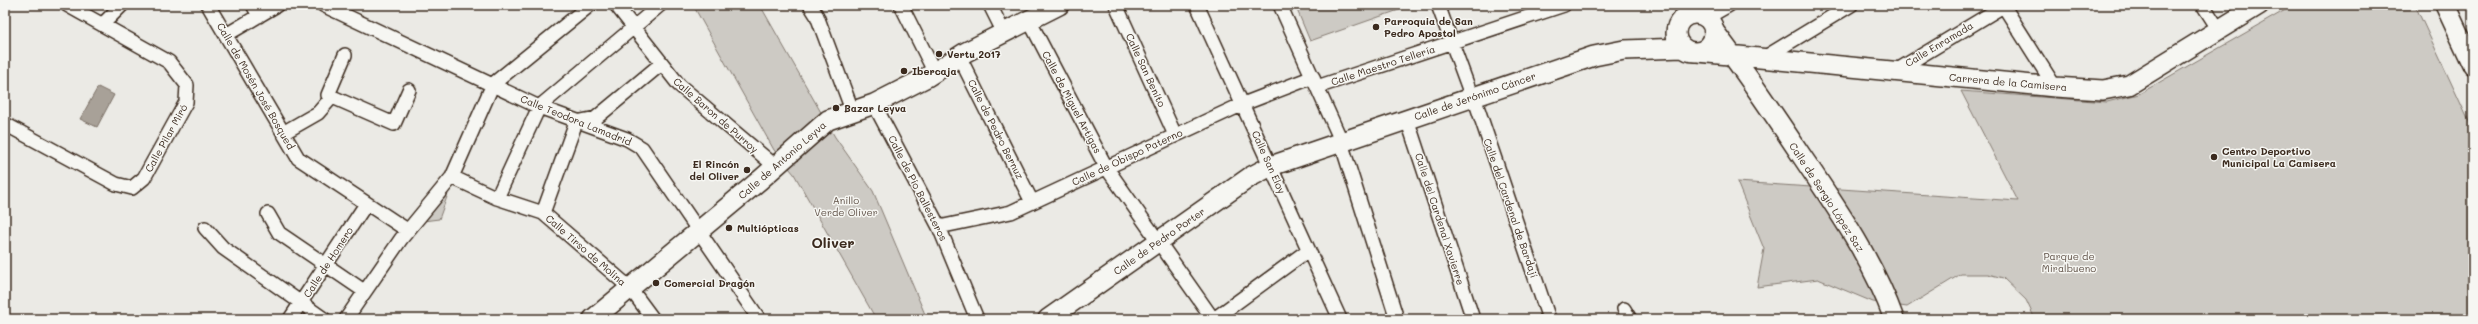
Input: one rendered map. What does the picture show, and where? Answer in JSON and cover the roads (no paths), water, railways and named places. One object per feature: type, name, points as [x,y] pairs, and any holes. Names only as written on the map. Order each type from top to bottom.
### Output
[{"type":"street","name":"Calle Pilar Miró","points":[[5,124],[116,184],[132,188],[138,184],[186,102],[187,85],[169,62],[67,5]]},
{"type":"street","points":[[102,24],[122,5]]},
{"type":"street","name":"Calle de Mosén José Bosqued","points":[[208,5],[283,134],[303,162],[407,230]]},
{"type":"street","points":[[226,35],[256,10],[277,5]]},
{"type":"street","name":"Calle Teodora Lamadrid","points":[[323,5],[539,107],[576,122],[627,139],[642,148],[759,319]]},
{"type":"street","points":[[346,319],[407,230],[452,177],[493,84],[590,5]]},
{"type":"street","name":"Calle Baron de Purroy","points":[[616,5],[679,86],[774,166]]},
{"type":"street","points":[[498,198],[539,107],[660,5]]},
{"type":"street","points":[[810,5],[817,16],[852,110]]},
{"type":"street","points":[[901,5],[934,72]]},
{"type":"street","points":[[990,5],[1004,33]]},
{"type":"street","name":"Calle de Antonio Leyva","points":[[593,319],[700,231],[828,120],[852,110],[874,104],[934,72],[959,56],[1059,5]]},
{"type":"street","name":"Calle San Benito","points":[[1116,5],[1175,135]]},
{"type":"street","name":"Calle San Eloy","points":[[1197,5],[1271,166],[1307,251],[1340,319]]},
{"type":"street","points":[[1280,5],[1341,142],[1397,319]]},
{"type":"street","name":"Calle del Cardenal de Bardají","points":[[1438,5],[1473,96],[1549,319]]},
{"type":"street","name":"Calle Maestro Tellería","points":[[1315,82],[1452,42],[1564,5]]},
{"type":"street","points":[[1704,17],[1710,44],[1690,50],[1676,35],[1679,24],[1689,15],[1704,17],[1729,5]]},
{"type":"street","points":[[1751,81],[1754,68],[1762,59],[1851,5]]},
{"type":"street","points":[[2004,5],[2055,86]]},
{"type":"street","name":"Calle Enramada","points":[[1894,72],[2004,5]]},
{"type":"street","points":[[2203,5],[2219,30]]},
{"type":"street","name":"Carrera de la Camisera","points":[[1690,50],[1734,57],[2103,90],[2120,88],[2259,5]]},
{"type":"street","points":[[2445,5],[2473,65]]},
{"type":"street","points":[[1704,17],[1734,57]]},
{"type":"street","name":"Calle de Miguel Artigas","points":[[1029,20],[1106,168],[1214,319]]},
{"type":"street","name":"Calle de Jerónimo Cáncer","points":[[1271,166],[1473,96],[1609,52],[1690,50]]},
{"type":"street","points":[[345,55],[328,95],[394,124],[409,90]]},
{"type":"street","name":"Calle de Pedro Bernuz","points":[[959,56],[1032,202]]},
{"type":"street","name":"Calle de Sergio López Saz","points":[[1734,57],[1846,224],[1883,290],[1894,319]]},
{"type":"street","points":[[543,213],[576,122],[596,118],[661,64]]},
{"type":"street","name":"Calle de Obispo Paterno","points":[[939,227],[1002,214],[1032,202],[1243,104],[1315,82]]},
{"type":"street","points":[[283,134],[318,113],[332,97]]},
{"type":"street","name":"Calle de Pío Ballesteros","points":[[874,104],[939,227],[977,319]]},
{"type":"street","name":"Calle del Cardenal Xavierre","points":[[1407,119],[1473,319]]},
{"type":"street","name":"Calle de Pedro Porter","points":[[1048,319],[1250,177],[1271,166]]},
{"type":"street","name":"Calle Tirso de Molina","points":[[452,177],[498,198],[543,213],[630,288],[653,319]]},
{"type":"street","name":"Calle de Homero","points":[[290,319],[366,204]]},
{"type":"street","points":[[268,214],[279,233],[364,291]]},
{"type":"street","points":[[205,228],[223,248],[324,319]]},
{"type":"street","points":[[1214,319],[1307,251]]},
{"type":"place","name":"Parroquia de San Pedro Apostol","points":[[1376,27]]},
{"type":"place","name":"Vertu 2017","points":[[939,54]]},
{"type":"place","name":"Ibercaja","points":[[904,71]]},
{"type":"place","name":"Bazar Leyva","points":[[836,108]]},
{"type":"place","name":"Centro Deportivo Municipal La Camisera","points":[[2214,157]]},
{"type":"place","name":"El Rincón del Oliver","points":[[747,170]]},
{"type":"place","name":"Multiópticas","points":[[729,228]]},
{"type":"place","name":"Comercial Dragón","points":[[656,283]]},
{"type":"district","name":"Oliver","points":[[833,243]]},
{"type":"park label","name":"Anillo Verde Oliver","points":[[846,206]]},
{"type":"park label","name":"Parque de Miralbueno","points":[[2069,262]]}]
